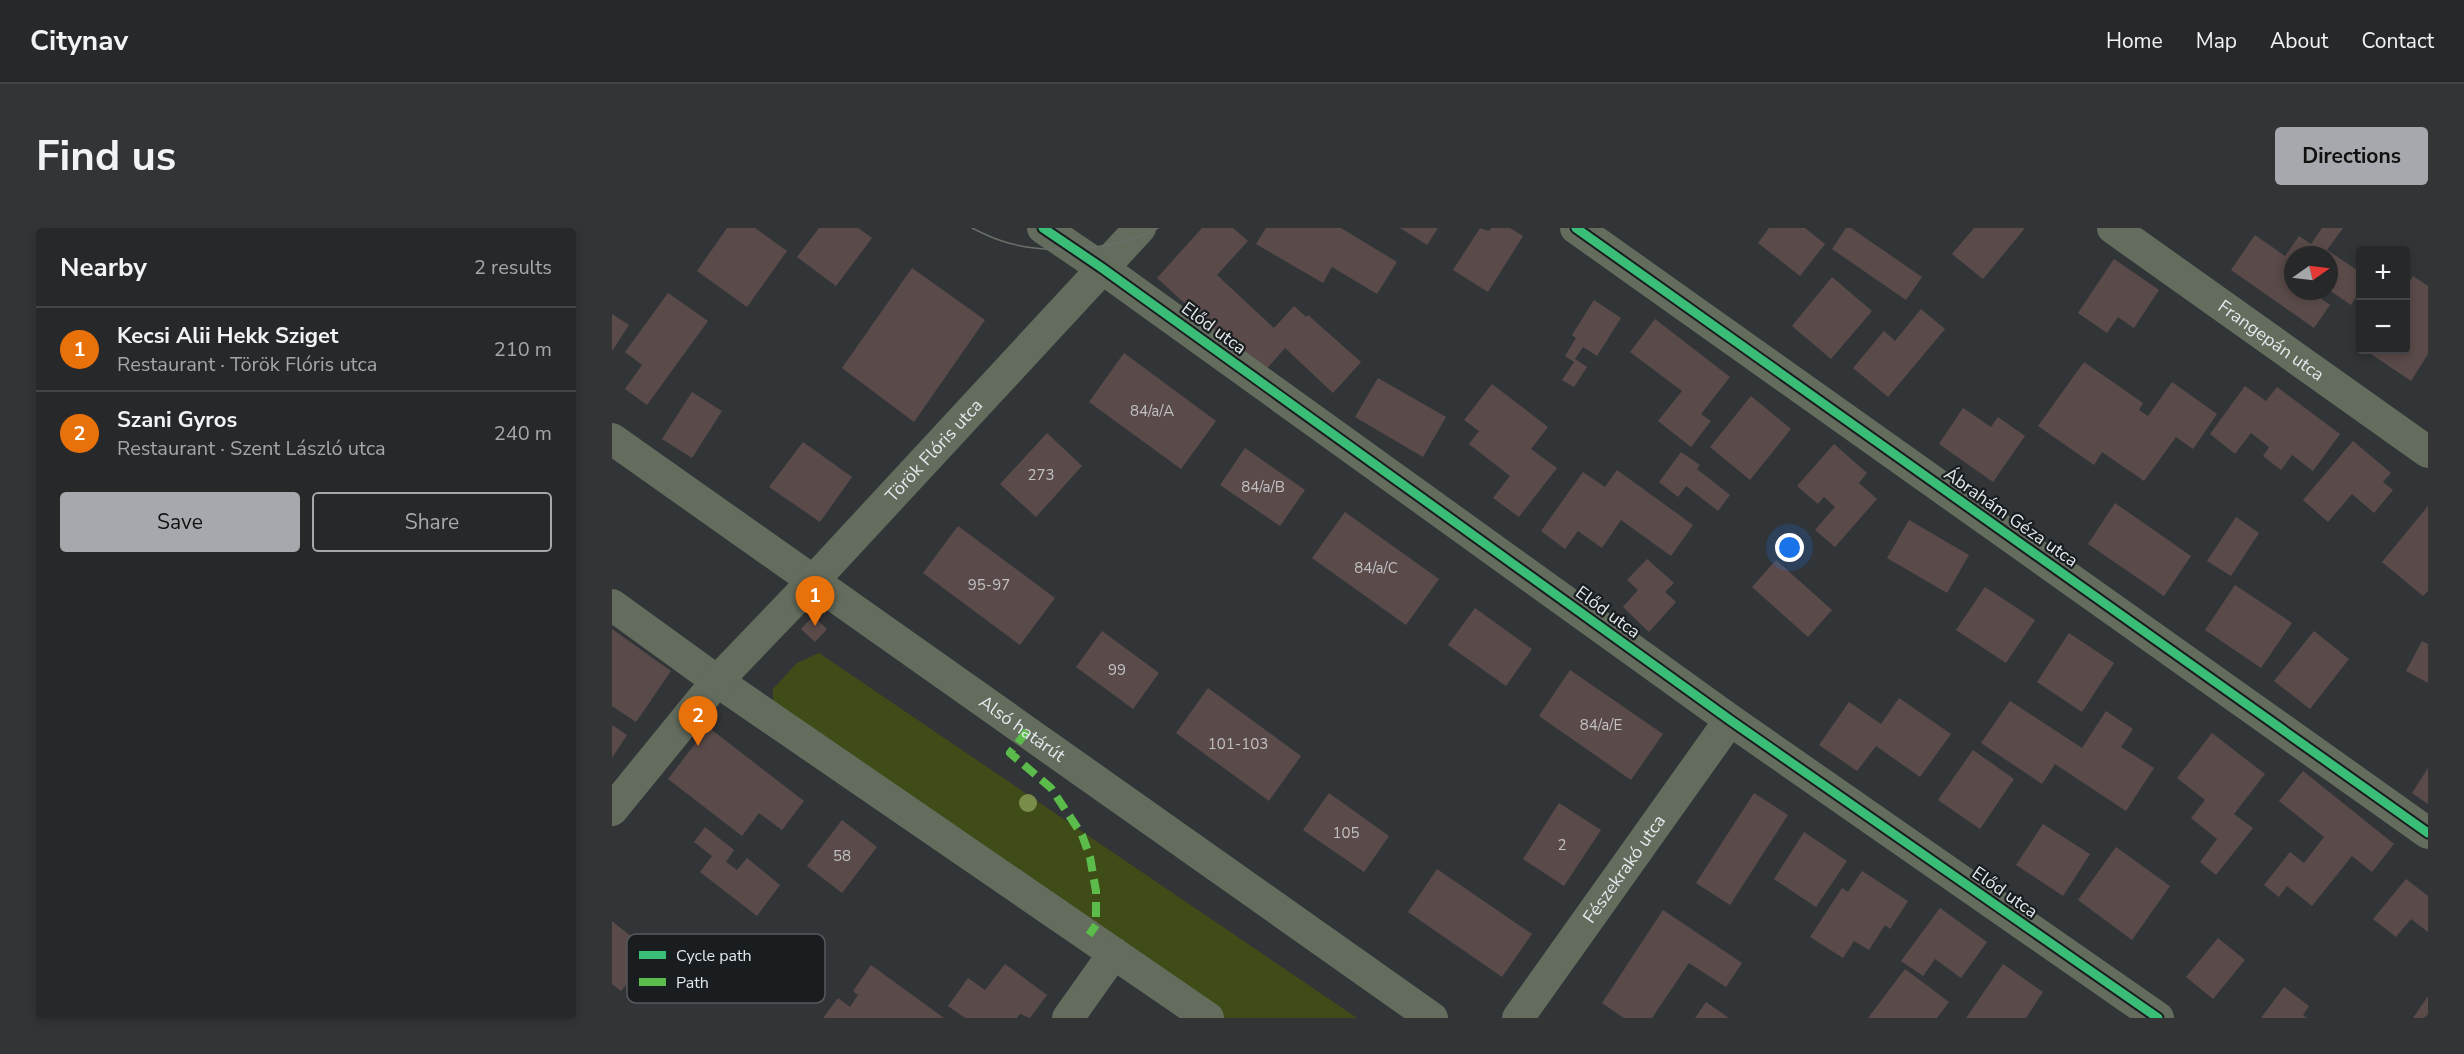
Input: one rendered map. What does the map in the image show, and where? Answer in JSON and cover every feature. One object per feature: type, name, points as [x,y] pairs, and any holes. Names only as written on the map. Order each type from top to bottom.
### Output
[{"type":"street","name":"Előd utca","points":[[1043,228],[1102,268],[1730,720],[2158,1018]]},
{"type":"street","name":"Török Flóris utca","points":[[612,810],[722,676],[1140,228]]},
{"type":"street","name":"Ábrahám Géza utca","points":[[1576,228],[2428,833]]},
{"type":"street","name":"Frangepán utca","points":[[2113,228],[2428,452]]},
{"type":"street","name":"Alsó határút","points":[[612,439],[1432,1018]]},
{"type":"street","points":[[612,605],[722,676],[1208,1018]]},
{"type":"street","name":"Fészekrakó utca","points":[[1518,1018],[1730,720]]},
{"type":"street","points":[[1068,1018],[1114,952]]},
{"type":"green space","points":[[819,653],[1357,1018],[1217,1018],[773,710],[773,689],[797,663]]},
{"type":"building","points":[[727,228],[755,228],[787,251],[747,307],[697,271]]},
{"type":"building","points":[[819,228],[858,228],[872,238],[836,286],[797,257]]},
{"type":"building","points":[[1202,228],[1233,228],[1248,241],[1217,275],[1274,328],[1294,306],[1306,317],[1308,315],[1361,362],[1333,393],[1285,348],[1262,374],[1157,278]]},
{"type":"building","points":[[1266,228],[1341,228],[1397,262],[1377,294],[1332,267],[1323,283],[1256,244]]},
{"type":"building","points":[[1400,228],[1438,228],[1427,245]]},
{"type":"building","points":[[1480,228],[1489,231],[1491,228],[1510,228],[1523,236],[1488,292],[1453,270]]},
{"type":"building","points":[[1769,228],[1805,228],[1825,244],[1800,276],[1758,243]]},
{"type":"building","points":[[1846,228],[1851,228],[1922,277],[1906,300],[1832,249]]},
{"type":"building","points":[[1974,228],[2025,228],[1983,279],[1952,254]]},
{"type":"building","points":[[2322,228],[2343,228],[2330,246],[2292,246],[2299,236],[2311,244]]},
{"type":"building","points":[[2255,235],[2284,255],[2284,300],[2323,300],[2330,305],[2314,328],[2231,270]]},
{"type":"building","points":[[2338,257],[2356,269],[2356,297],[2351,305],[2338,296]]},
{"type":"building","points":[[2114,259],[2159,290],[2134,328],[2118,317],[2107,333],[2078,313]]},
{"type":"building","points":[[912,268],[985,320],[914,422],[842,368]]},
{"type":"building","points":[[2413,276],[2428,286],[2428,354],[2411,381],[2371,354],[2410,354],[2410,281]]},
{"type":"building","points":[[1832,277],[1872,311],[1831,359],[1792,326]]},
{"type":"building","points":[[668,293],[708,321],[647,405],[625,389],[642,365],[625,352]]},
{"type":"building","points":[[1594,300],[1621,318],[1597,356],[1583,347],[1575,359],[1587,367],[1574,387],[1562,380],[1574,362],[1565,356],[1576,338],[1572,335]]},
{"type":"building","points":[[1921,309],[1945,329],[1888,397],[1853,368],[1884,331],[1895,341]]},
{"type":"building","points":[[612,314],[629,325],[612,351]]},
{"type":"building","points":[[1655,319],[1730,377],[1701,414],[1711,421],[1691,447],[1658,421],[1682,391],[1630,352]]},
{"type":"building","points":[[1124,353],[1216,421],[1181,469],[1089,402]]},
{"type":"building","points":[[2084,362],[2143,403],[2139,410],[2148,416],[2172,382],[2217,414],[2193,449],[2176,437],[2144,481],[2102,452],[2094,465],[2038,426]]},
{"type":"building","points":[[1378,378],[1446,417],[1423,457],[1355,417]]},
{"type":"building","points":[[1492,384],[1548,427],[1531,449],[1557,468],[1519,517],[1493,498],[1510,476],[1469,444],[1479,431],[1464,420]]},
{"type":"building","points":[[2245,386],[2266,401],[2277,387],[2340,434],[2313,471],[2292,455],[2281,470],[2263,456],[2269,447],[2251,433],[2235,454],[2210,434]]},
{"type":"building","points":[[692,392],[722,411],[692,458],[662,439]]},
{"type":"building","points":[[1751,396],[1791,429],[1750,480],[1710,447]]},
{"type":"building","points":[[1963,408],[1991,427],[1998,417],[2025,436],[1993,482],[1939,444]]},
{"type":"building","points":[[1047,433],[1082,466],[1036,517],[1000,484]]},
{"type":"building","points":[[2353,441],[2391,473],[2383,482],[2393,490],[2374,513],[2352,494],[2328,522],[2303,500]]},
{"type":"building","points":[[803,442],[852,477],[820,522],[769,487]]},
{"type":"building","points":[[1834,444],[1867,473],[1859,483],[1877,499],[1835,547],[1815,530],[1835,507],[1824,497],[1818,504],[1797,486]]},
{"type":"building","points":[[1245,448],[1305,490],[1280,526],[1220,485]]},
{"type":"building","points":[[1681,452],[1700,465],[1697,469],[1730,495],[1718,511],[1686,486],[1678,497],[1659,482]]},
{"type":"building","points":[[1617,470],[1693,525],[1671,556],[1621,520],[1602,548],[1578,531],[1565,549],[1541,531],[1583,472],[1605,487]]},
{"type":"building","points":[[2115,503],[2191,556],[2164,596],[2088,544]]},
{"type":"building","points":[[2428,506],[2428,591],[2423,596],[2382,562]]},
{"type":"building","points":[[1345,512],[1439,579],[1406,625],[1312,558]]},
{"type":"building","points":[[2236,517],[2259,533],[2231,576],[2207,561]]},
{"type":"building","points":[[1909,520],[1969,555],[1947,593],[1887,558]]},
{"type":"building","points":[[958,526],[1055,598],[1020,645],[923,573]]},
{"type":"building","points":[[1647,559],[1674,583],[1665,592],[1676,602],[1649,632],[1623,607],[1638,590],[1627,580]]},
{"type":"building","points":[[1776,560],[1832,610],[1808,637],[1752,587]]},
{"type":"building","points":[[2235,585],[2292,623],[2261,668],[2205,630]]},
{"type":"building","points":[[1985,587],[2035,620],[2006,663],[1956,630]]},
{"type":"building","points":[[1475,608],[1532,649],[1506,686],[1448,645]]},
{"type":"building","points":[[813,616],[827,629],[815,642],[801,629]]},
{"type":"building","points":[[612,629],[671,671],[636,722],[612,706]]},
{"type":"building","points":[[1102,631],[1159,673],[1133,709],[1076,667]]},
{"type":"building","points":[[2314,631],[2349,659],[2310,709],[2274,681]]},
{"type":"building","points":[[2069,633],[2114,663],[2082,712],[2037,682]]},
{"type":"building","points":[[2422,641],[2428,644],[2428,683],[2406,671]]},
{"type":"building","points":[[1570,670],[1663,734],[1631,780],[1539,716]]},
{"type":"building","points":[[1208,688],[1301,756],[1269,801],[1176,733]]},
{"type":"building","points":[[1899,698],[1951,734],[1920,777],[1876,746],[1857,771],[1819,745],[1849,702],[1881,724]]},
{"type":"building","points":[[2010,701],[2082,748],[2106,711],[2133,729],[2121,747],[2154,768],[2126,811],[2055,764],[2042,784],[1981,743]]},
{"type":"building","points":[[612,725],[627,735],[612,758]]},
{"type":"building","points":[[708,727],[804,801],[782,830],[759,813],[742,836],[668,779]]},
{"type":"building","points":[[2212,733],[2265,774],[2234,814],[2253,828],[2216,875],[2200,862],[2217,839],[2191,818],[2205,800],[2177,778]]},
{"type":"building","points":[[1973,750],[2014,779],[1980,829],[1938,800]]},
{"type":"building","points":[[2428,768],[2428,804],[2412,793]]},
{"type":"building","points":[[2303,771],[2394,844],[2372,872],[2352,856],[2312,906],[2287,886],[2279,897],[2264,885],[2290,852],[2304,863],[2324,837],[2279,801]]},
{"type":"building","points":[[1329,793],[1389,836],[1364,872],[1303,830]]},
{"type":"building","points":[[1754,793],[1788,815],[1730,905],[1696,883]]},
{"type":"building","points":[[1559,803],[1601,830],[1564,886],[1523,859]]},
{"type":"building","points":[[842,820],[877,847],[842,893],[807,866]]},
{"type":"building","points":[[2043,824],[2090,854],[2063,896],[2016,865]]},
{"type":"building","points":[[705,827],[734,850],[726,862],[737,870],[747,858],[780,885],[757,916],[700,872],[712,856],[694,842]]},
{"type":"building","points":[[1804,832],[1847,861],[1816,907],[1774,879]]},
{"type":"building","points":[[2116,847],[2170,886],[2132,940],[2078,900]]},
{"type":"building","points":[[1437,869],[1532,934],[1502,977],[1408,912]]},
{"type":"building","points":[[1862,871],[1908,901],[1890,929],[1885,925],[1869,950],[1854,941],[1843,958],[1810,937],[1842,888],[1848,892]]},
{"type":"building","points":[[2406,879],[2428,896],[2428,932],[2411,919],[2396,937],[2373,919]]},
{"type":"building","points":[[1940,908],[1987,942],[1961,978],[1935,959],[1923,976],[1901,961]]},
{"type":"building","points":[[1663,910],[1742,963],[1726,987],[1689,963],[1652,1018],[1624,1018],[1602,1003]]},
{"type":"building","points":[[612,921],[628,934],[627,983],[621,991],[612,984]]},
{"type":"building","points":[[2218,938],[2245,960],[2213,999],[2186,977]]},
{"type":"building","points":[[1005,964],[1047,995],[1030,1018],[1020,1014],[1017,1018],[965,1018],[948,1006],[968,978],[985,990]]},
{"type":"building","points":[[2003,964],[2043,992],[2026,1018],[1966,1018]]},
{"type":"building","points":[[871,965],[944,1018],[823,1018],[838,998],[850,1007],[858,995],[853,991]]},
{"type":"building","points":[[1905,969],[1949,1002],[1937,1018],[1868,1018]]},
{"type":"building","points":[[2284,987],[2309,1006],[2303,1015],[2307,1018],[2261,1018]]},
{"type":"building","points":[[2428,996],[2428,1018],[2413,1018]]},
{"type":"building","points":[[1706,1002],[1729,1018],[1695,1018]]},
{"type":"tram line","points":[[972,228],[1020,246],[1060,249],[1102,246],[1158,228]]},
{"type":"marked path","points":[[1027,731],[1010,753],[1051,788],[1082,835],[1090,857],[1096,891],[1096,925],[1089,935]]},
{"type":"cycle path","points":[[1043,228],[1102,268],[1730,720],[2158,1018]]},
{"type":"cycle path","points":[[1576,228],[2428,833]]},
{"type":"place","name":"Kecsi Alii Hekk Sziget","points":[[815,626]]},
{"type":"place","name":"Szani Gyros","points":[[698,746]]}]
